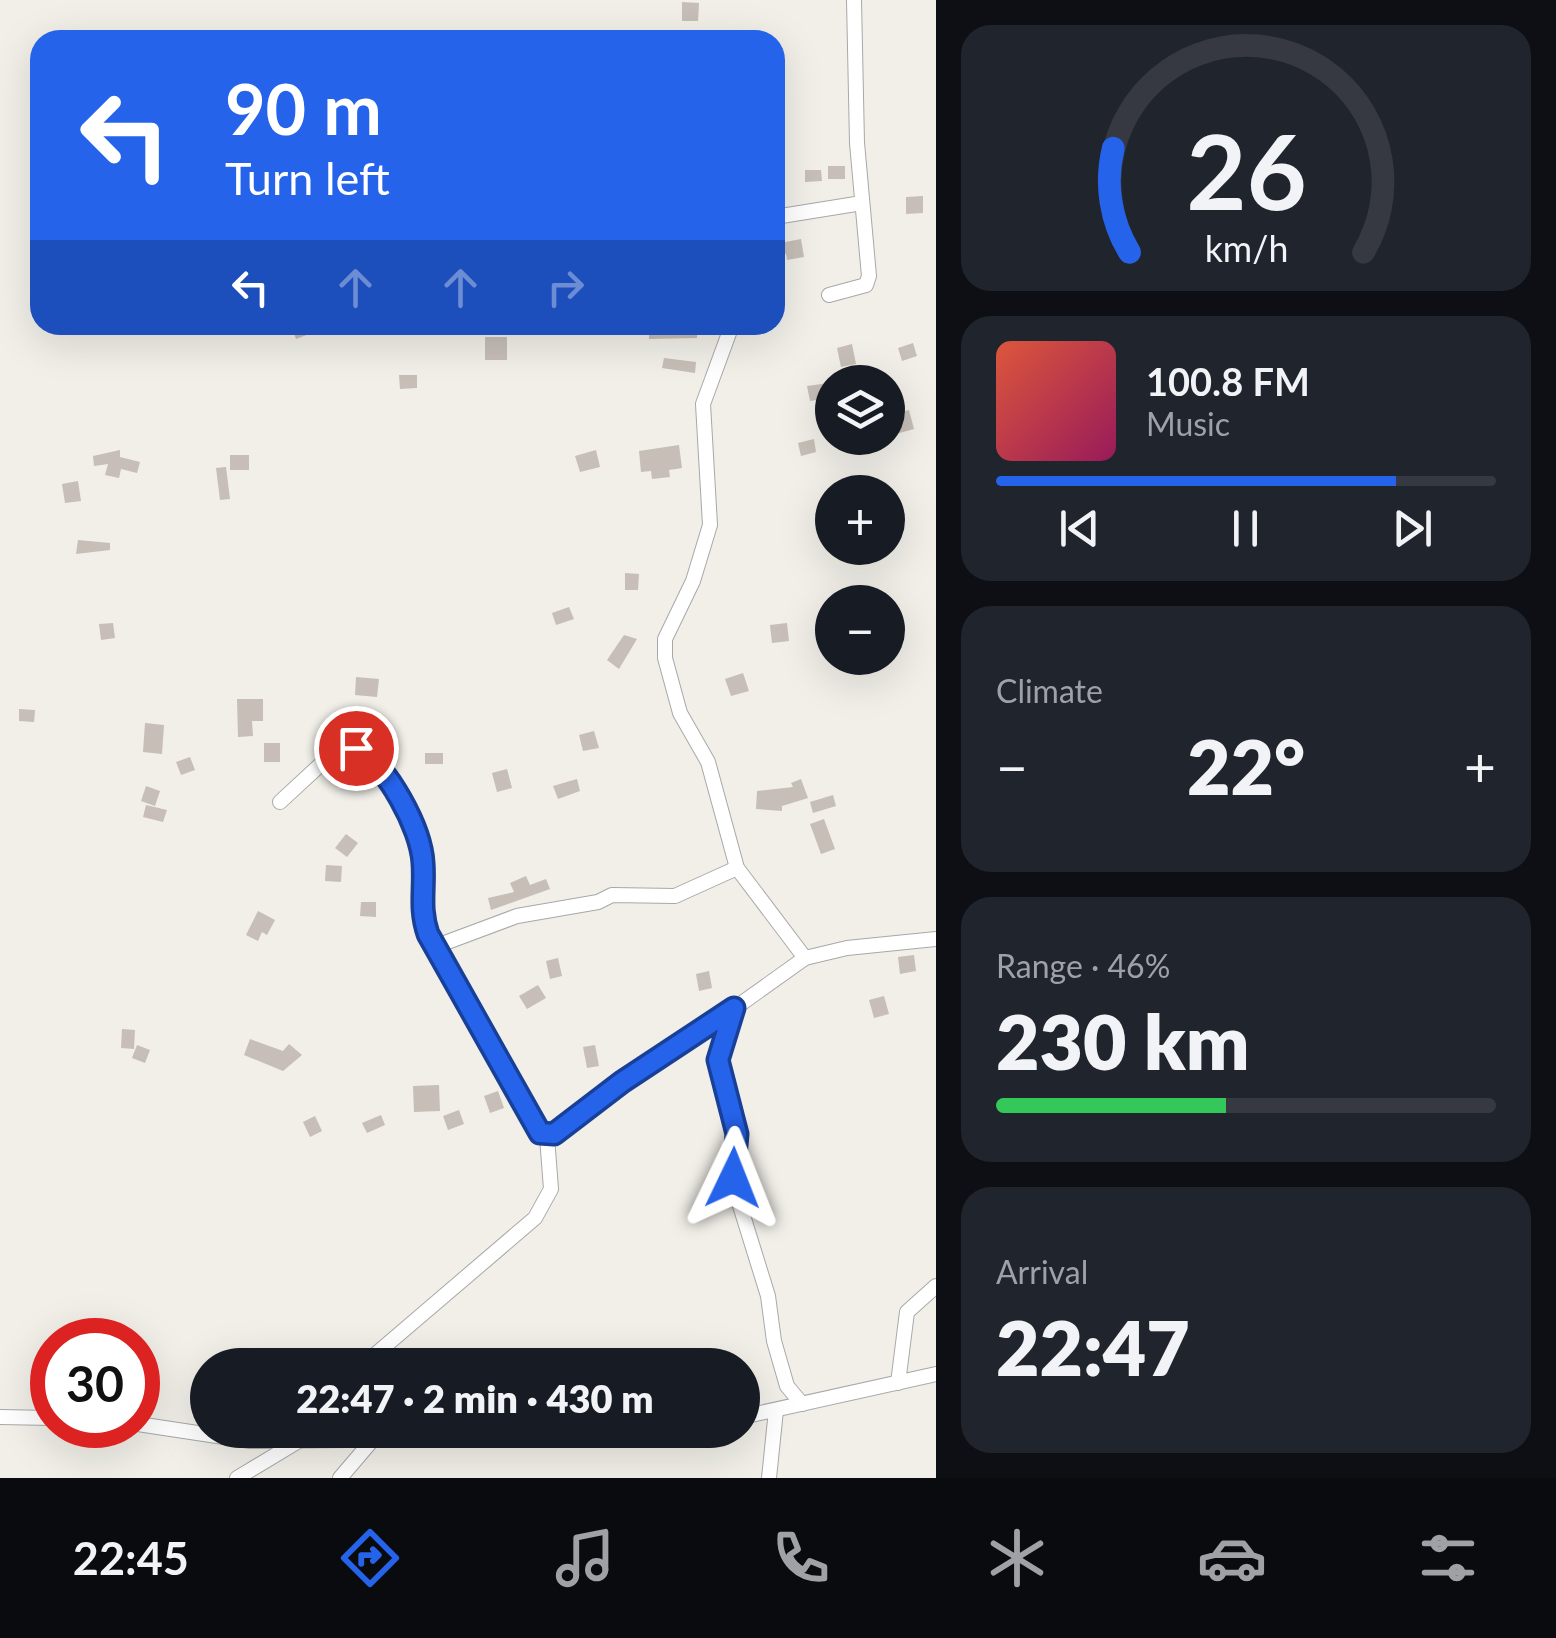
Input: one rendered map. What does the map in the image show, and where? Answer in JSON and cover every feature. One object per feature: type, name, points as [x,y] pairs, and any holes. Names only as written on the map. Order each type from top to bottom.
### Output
[{"type":"street","points":[[829,295],[859,289],[868,282],[854,0]]},
{"type":"street","points":[[785,215],[862,203]]},
{"type":"street","points":[[728,335],[703,404],[710,526],[693,581],[665,638],[664,658],[680,713],[708,762],[737,868],[805,958]]},
{"type":"street","points":[[280,802],[333,753],[356,748],[366,753],[415,832],[424,867],[422,915],[434,948],[540,1133],[547,1136]]},
{"type":"street","points":[[434,948],[517,916],[598,902],[612,895],[675,896],[737,868]]},
{"type":"street","points":[[547,1136],[786,976],[805,958],[847,948],[936,940]]},
{"type":"street","points":[[734,1008],[718,1060],[737,1134],[733,1178],[768,1296],[774,1342],[787,1386],[802,1404]]},
{"type":"street","points":[[383,1348],[535,1218],[551,1189],[547,1136]]},
{"type":"street","points":[[898,1382],[907,1312],[936,1286]]},
{"type":"street","points":[[760,1413],[936,1374]]},
{"type":"street","points":[[770,1478],[776,1410]]},
{"type":"street","points":[[0,1417],[30,1418]]},
{"type":"street","points":[[160,1427],[190,1431]]},
{"type":"street","points":[[237,1478],[288,1448]]},
{"type":"street","points":[[340,1478],[366,1448]]},
{"type":"building","points":[[682,2],[699,3],[698,21],[682,21]]},
{"type":"building","points":[[828,166],[845,166],[845,179],[828,179]]},
{"type":"building","points":[[805,170],[821,170],[822,181],[805,182]]},
{"type":"building","points":[[923,196],[923,213],[906,214],[906,197]]},
{"type":"building","points":[[801,239],[804,257],[787,260],[785,242]]},
{"type":"building","points":[[649,335],[697,335],[697,338],[649,339]]},
{"type":"building","points":[[485,337],[507,337],[507,360],[485,360]]},
{"type":"building","points":[[913,343],[917,356],[902,361],[898,348]]},
{"type":"building","points":[[852,344],[856,364],[841,365],[837,348]]},
{"type":"building","points":[[664,358],[696,362],[695,373],[662,368]]},
{"type":"building","points":[[399,375],[417,375],[417,388],[400,389]]},
{"type":"building","points":[[815,385],[815,400],[810,401],[807,386]]},
{"type":"building","points":[[909,410],[914,429],[905,432],[905,411]]},
{"type":"building","points":[[814,439],[815,452],[801,456],[798,443]]},
{"type":"building","points":[[679,445],[682,468],[669,470],[670,477],[652,479],[651,471],[641,472],[639,451]]},
{"type":"building","points":[[120,450],[120,457],[140,462],[137,473],[121,469],[119,478],[105,475],[108,464],[94,466],[93,456]]},
{"type":"building","points":[[596,450],[600,467],[580,472],[575,456]]},
{"type":"building","points":[[230,455],[249,455],[249,470],[230,470]]},
{"type":"building","points":[[226,467],[230,499],[220,500],[216,468]]},
{"type":"building","points":[[78,481],[81,501],[65,503],[62,484]]},
{"type":"building","points":[[78,540],[110,543],[110,550],[76,554]]},
{"type":"building","points":[[625,573],[639,574],[638,590],[625,590]]},
{"type":"building","points":[[569,607],[574,619],[556,625],[552,613]]},
{"type":"building","points":[[113,623],[115,638],[101,640],[99,624]]},
{"type":"building","points":[[787,623],[789,641],[772,643],[770,625]]},
{"type":"building","points":[[624,635],[637,639],[619,669],[607,660]]},
{"type":"building","points":[[743,673],[749,691],[731,696],[725,679]]},
{"type":"building","points":[[356,677],[379,679],[377,697],[355,695]]},
{"type":"building","points":[[237,699],[263,699],[263,721],[252,721],[253,736],[238,737]]},
{"type":"building","points":[[19,709],[35,710],[34,722],[19,721]]},
{"type":"building","points":[[145,723],[164,725],[162,754],[143,752]]},
{"type":"building","points":[[594,731],[599,748],[583,751],[579,735]]},
{"type":"building","points":[[264,743],[280,743],[280,762],[264,762]]},
{"type":"building","points":[[425,753],[443,753],[443,764],[425,764]]},
{"type":"building","points":[[190,757],[195,770],[181,775],[176,762]]},
{"type":"building","points":[[507,769],[512,788],[497,792],[492,773]]},
{"type":"building","points":[[577,779],[580,791],[558,799],[553,786]]},
{"type":"building","points":[[801,779],[808,798],[782,806],[782,811],[756,809],[757,791],[793,787],[791,783]]},
{"type":"building","points":[[146,786],[160,791],[155,806],[141,801]]},
{"type":"building","points":[[833,795],[836,806],[813,813],[810,802]]},
{"type":"building","points":[[146,805],[167,810],[163,822],[143,817]]},
{"type":"building","points":[[824,819],[835,849],[821,854],[810,824]]},
{"type":"building","points":[[346,834],[358,843],[347,857],[335,848]]},
{"type":"building","points":[[326,865],[342,866],[341,882],[325,881]]},
{"type":"building","points":[[526,876],[530,885],[546,879],[550,889],[491,910],[488,898],[514,892],[510,883]]},
{"type":"building","points":[[361,902],[376,902],[376,917],[360,916]]},
{"type":"building","points":[[258,911],[275,920],[267,935],[262,932],[258,941],[246,935]]},
{"type":"building","points":[[914,955],[916,971],[900,974],[898,957]]},
{"type":"building","points":[[558,958],[562,976],[550,979],[546,961]]},
{"type":"building","points":[[709,971],[712,988],[699,991],[696,974]]},
{"type":"building","points":[[538,985],[546,998],[527,1009],[519,996]]},
{"type":"building","points":[[884,996],[889,1014],[874,1018],[869,1000]]},
{"type":"building","points":[[122,1029],[135,1030],[134,1049],[121,1048]]},
{"type":"building","points":[[250,1039],[283,1051],[289,1044],[302,1055],[283,1071],[244,1055]]},
{"type":"building","points":[[137,1045],[150,1050],[145,1063],[132,1058]]},
{"type":"building","points":[[595,1045],[599,1066],[587,1068],[583,1047]]},
{"type":"building","points":[[439,1085],[440,1111],[414,1112],[413,1086]]},
{"type":"building","points":[[498,1091],[504,1108],[490,1113],[484,1096]]},
{"type":"building","points":[[459,1110],[464,1124],[448,1130],[443,1116]]},
{"type":"building","points":[[381,1115],[385,1125],[367,1133],[362,1123]]},
{"type":"building","points":[[315,1116],[322,1131],[310,1137],[303,1122]]},
{"type":"route","points":[[356,748],[376,764],[415,832],[424,867],[420,900],[428,934],[540,1133],[554,1134],[622,1082],[734,1008],[718,1060],[718,1075],[737,1134],[733,1178]]}]
